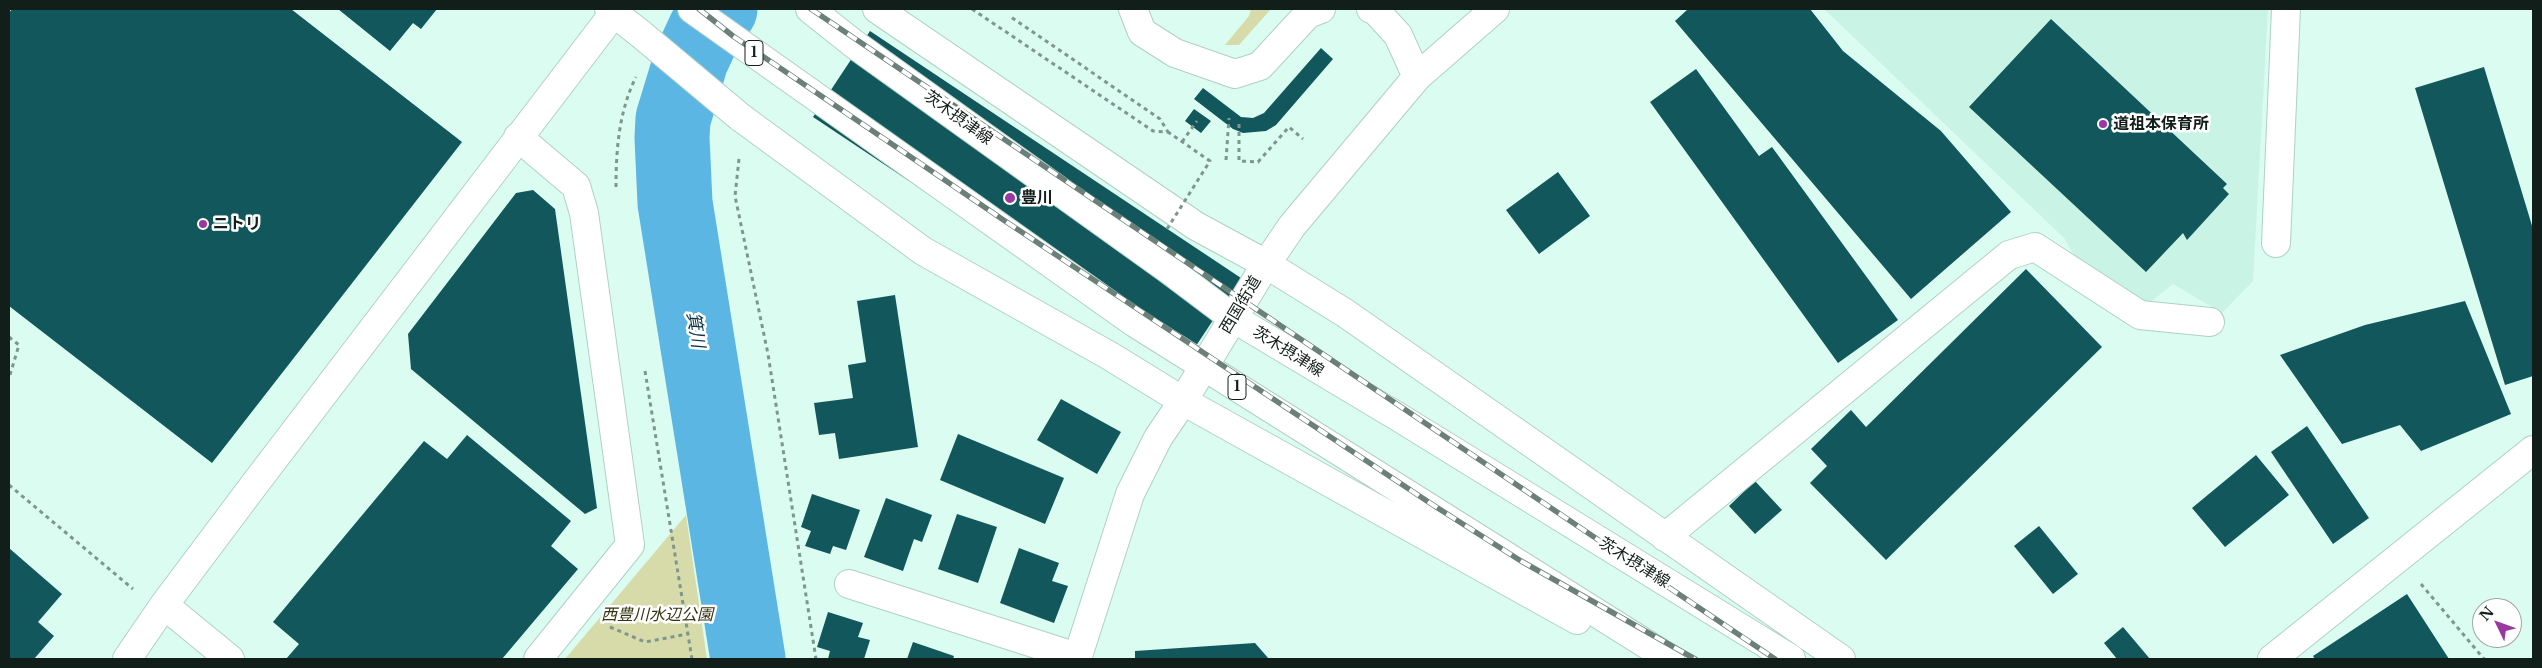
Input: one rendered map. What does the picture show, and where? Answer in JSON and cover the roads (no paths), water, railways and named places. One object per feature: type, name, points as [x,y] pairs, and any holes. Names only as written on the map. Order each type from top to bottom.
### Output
[{"type":"main road","name":"1","points":[[692,9],[1135,323],[1670,659]]},
{"type":"main road","name":"茨木摂津線","points":[[810,9],[854,44],[1160,263],[1233,318],[1400,418],[1791,659]]},
{"type":"main road","points":[[877,9],[1196,226],[1266,264],[1345,313],[1841,659]]},
{"type":"main road","points":[[1133,9],[1142,32],[1175,53],[1235,74],[1260,66],[1308,14],[1321,9]]},
{"type":"main road","points":[[1371,9],[1375,10],[1398,35],[1417,77]]},
{"type":"main road","name":"西国街道","points":[[1077,658],[1130,494],[1158,438],[1183,401],[1266,264],[1292,226],[1417,77],[1495,9]]},
{"type":"main road","points":[[2276,243],[2286,9]]},
{"type":"main road","name":"1","points":[[611,11],[740,117],[923,251],[1110,356],[1183,401],[1647,659]]},
{"type":"main road","points":[[126,659],[164,604],[518,137],[611,11]]},
{"type":"main road","points":[[518,137],[576,186],[584,213],[630,545],[538,659]]},
{"type":"main road","points":[[1665,537],[2009,255],[2035,247],[2140,315],[2210,322]]},
{"type":"main road","points":[[2272,659],[2533,450]]},
{"type":"main road","points":[[849,584],[1077,658]]},
{"type":"main road","points":[[164,604],[230,659]]},
{"type":"waterway","name":"箕川","points":[[720,9],[705,30],[691,60],[673,119],[672,138],[675,203],[748,659]]},
{"type":"railway","points":[[699,9],[733,36],[1002,219],[1433,505],[1521,561],[1695,659]]},
{"type":"railway","points":[[811,9],[1775,659]]},
{"type":"place","name":"道祖本保育所","points":[[2103,124]]},
{"type":"place","name":"豊川","points":[[1010,198]]},
{"type":"place","name":"ニトリ","points":[[203,224]]},
{"type":"park label","name":"西豊川水辺公園","points":[[657,615]]}]
